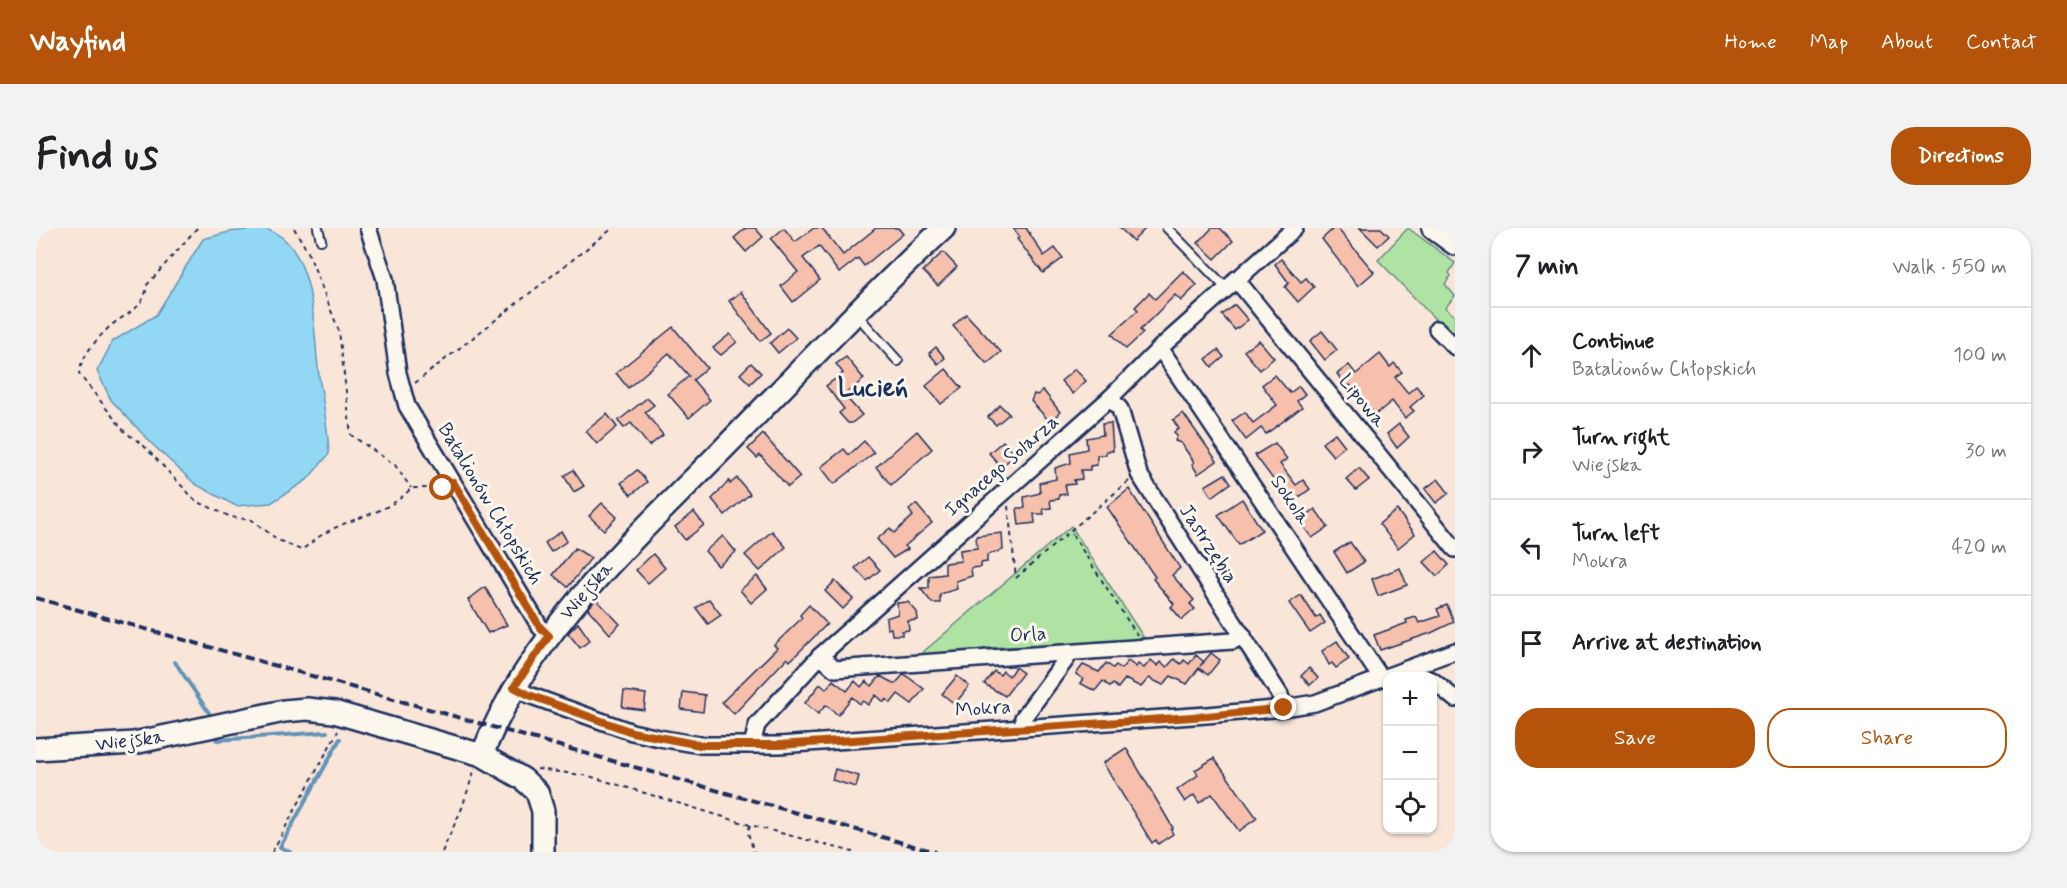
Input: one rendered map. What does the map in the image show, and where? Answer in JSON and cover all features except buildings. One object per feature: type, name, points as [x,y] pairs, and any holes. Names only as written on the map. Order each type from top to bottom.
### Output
[{"type":"street","name":"Batalionów Chłopskich","points":[[368,228],[385,279],[402,389],[407,406],[540,627],[549,636]]},
{"type":"street","name":"Wiejska","points":[[36,748],[134,744],[307,709],[343,715],[482,755],[514,687],[549,636],[594,580],[855,313],[944,228]]},
{"type":"street","name":"Ignacego Solarza","points":[[752,745],[757,725],[820,656],[1110,398],[1160,348],[1295,228]]},
{"type":"street","points":[[1433,228],[1455,244]]},
{"type":"street","name":"Lipowa","points":[[1231,284],[1455,549]]},
{"type":"street","points":[[1437,329],[1455,347]]},
{"type":"street","name":"Sokola","points":[[1160,348],[1381,678]]},
{"type":"street","name":"Jastrzębia","points":[[1110,398],[1120,410],[1139,474],[1243,635],[1280,695],[1284,708]]},
{"type":"street","name":"Orla","points":[[820,656],[835,669],[1233,641],[1243,635]]},
{"type":"street","name":"Mokra","points":[[514,687],[529,695],[645,736],[700,745],[752,745],[1207,716],[1284,708],[1315,703],[1381,678],[1425,670],[1455,651]]},
{"type":"street","points":[[1024,727],[1023,718],[1068,654]]},
{"type":"street","points":[[1437,684],[1455,699]]},
{"type":"street","points":[[482,755],[523,779],[540,799],[543,811],[543,852]]},
{"type":"lane","points":[[318,228],[321,240]]},
{"type":"lane","points":[[1167,228],[1231,284]]},
{"type":"lane","points":[[855,313],[898,361]]},
{"type":"path","points":[[197,228],[147,285],[146,296],[137,308],[113,325],[80,364],[79,374],[125,432],[143,445],[196,501],[231,517],[252,520],[278,540],[302,550],[325,533],[366,514],[386,509],[401,500],[411,488]]},
{"type":"path","points":[[294,228],[308,252],[339,331],[351,435],[395,465],[411,488]]},
{"type":"path","points":[[402,389],[410,386],[613,228]]},
{"type":"path","points":[[1003,492],[1008,497],[1016,578],[1139,474]]},
{"type":"path","points":[[411,488],[443,488],[453,482]]},
{"type":"path","points":[[1070,531],[1145,648]]},
{"type":"path","points":[[272,852],[339,729],[343,715]]},
{"type":"path","points":[[442,852],[482,755]]},
{"type":"path","points":[[523,779],[530,771],[539,768],[589,776],[750,825],[853,852]]},
{"type":"path","points":[[750,825],[748,833],[754,852]]},
{"type":"green space","points":[[1408,228],[1455,263],[1449,273],[1451,276],[1445,284],[1455,296],[1445,308],[1455,316],[1455,340],[1378,260]]},
{"type":"green space","points":[[1071,526],[1146,641],[985,648],[980,653],[916,658]]},
{"type":"water","points":[[264,228],[282,237],[295,252],[308,285],[329,454],[307,480],[271,503],[236,506],[195,484],[153,445],[111,400],[97,371],[113,341],[156,315],[203,239],[229,232]]},
{"type":"waterway","points":[[175,662],[211,716]]},
{"type":"waterway","points":[[216,738],[217,740],[327,732]]},
{"type":"waterway","points":[[290,852],[280,847],[340,739]]},
{"type":"railway","points":[[36,598],[935,852]]},
{"type":"district","name":"Lucień","points":[[873,389]]},
{"type":"route","points":[[443,488],[453,482],[540,627],[549,636],[514,687],[529,695],[645,736],[700,745],[779,745],[1207,716],[1284,708]]}]
